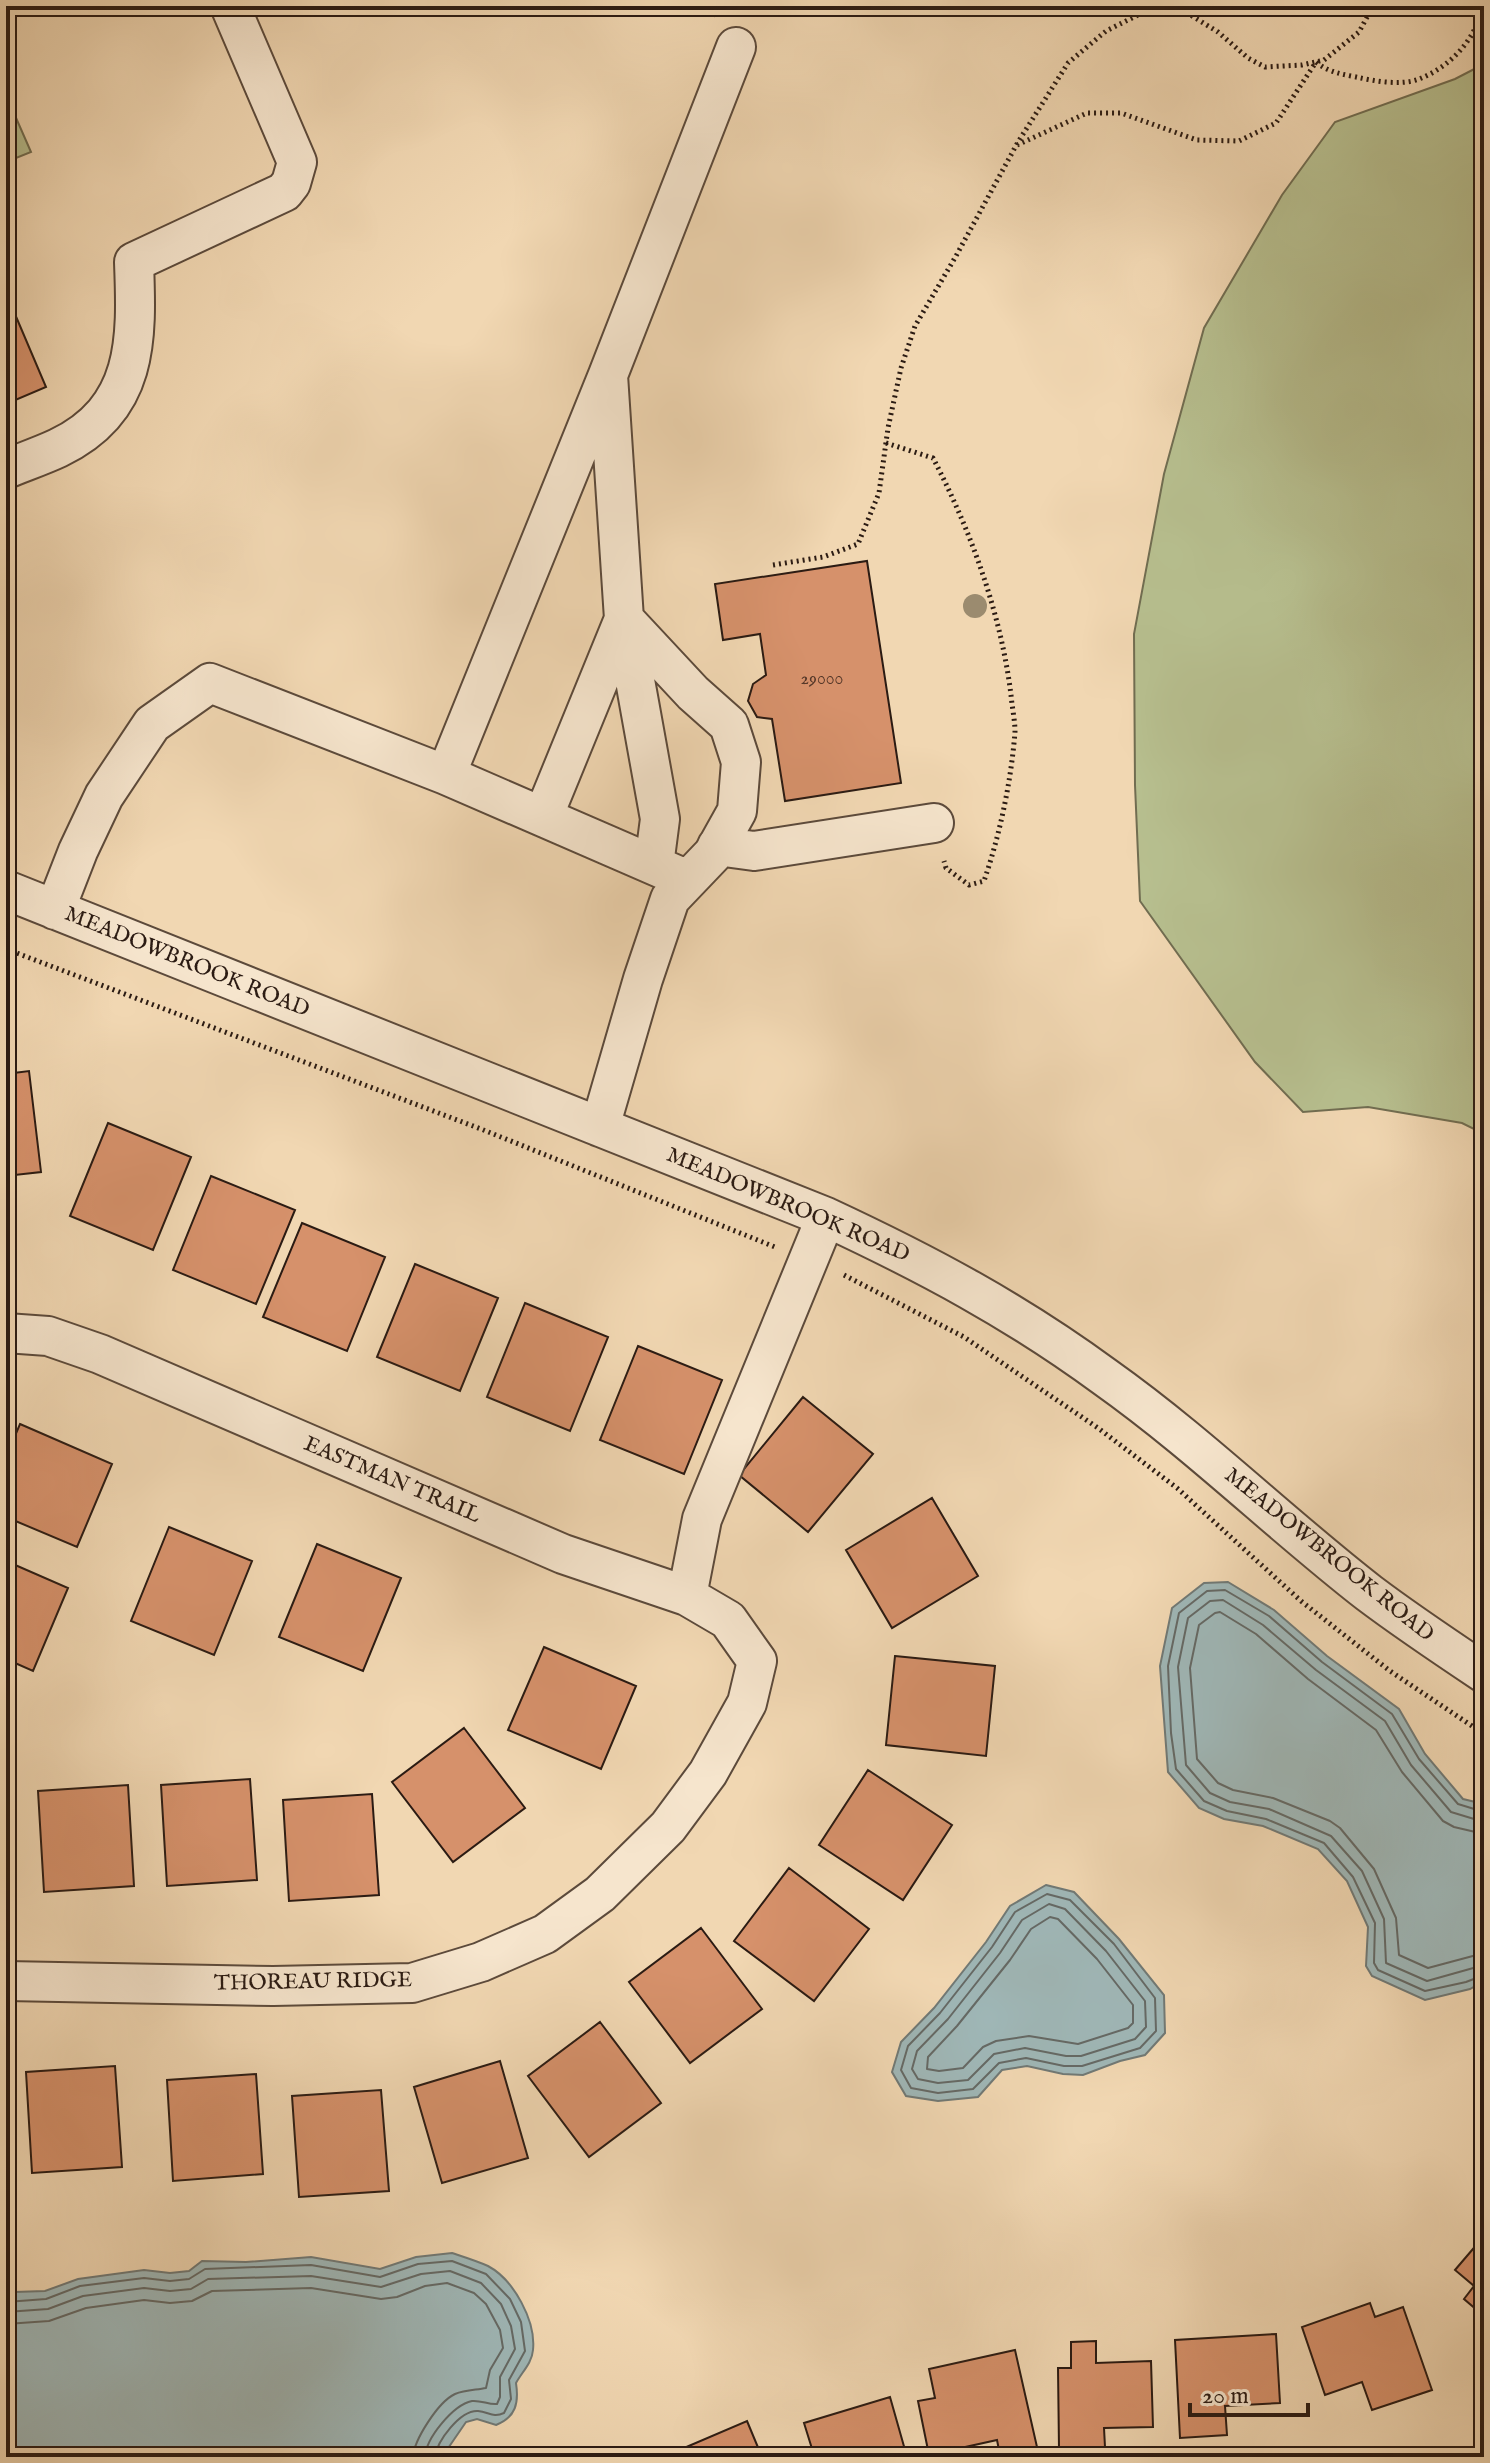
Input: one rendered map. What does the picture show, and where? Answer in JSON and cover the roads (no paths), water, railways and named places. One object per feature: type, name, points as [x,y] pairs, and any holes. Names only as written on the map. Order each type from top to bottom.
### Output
[{"type":"street","points":[[6,469],[60,447],[89,427],[110,407],[130,368],[135,329],[134,262],[284,192],[291,183],[297,162],[230,6]]},
{"type":"street","points":[[446,775],[608,375],[736,47]]},
{"type":"street","points":[[608,375],[624,619],[660,819],[654,865]]},
{"type":"street","points":[[543,817],[624,619]]},
{"type":"street","points":[[600,1127],[670,899],[717,846],[737,811],[741,762],[729,725],[693,693],[624,619]]},
{"type":"street","points":[[55,910],[104,796],[152,724],[210,683],[446,775],[688,880]]},
{"type":"street","points":[[717,846],[754,851],[934,823]]},
{"type":"street","name":"MEADOWBROOK ROAD","points":[[6,890],[826,1217],[922,1262],[981,1295],[1105,1377],[1172,1427],[1367,1591],[1484,1673]]},
{"type":"street","points":[[687,1596],[702,1519],[826,1217]]},
{"type":"street","name":"EASTMAN TRAIL","points":[[6,1333],[48,1336],[100,1354],[563,1554],[687,1596],[728,1620],[757,1661]]},
{"type":"street","name":"THOREAU RIDGE","points":[[6,1981],[273,1986],[412,1983],[481,1962],[545,1934],[600,1894],[668,1827],[708,1773],[747,1703],[757,1661]]},
{"type":"water","points":[[1228,1582],[1274,1610],[1327,1656],[1399,1709],[1425,1754],[1463,1799],[1484,1804],[1484,1981],[1470,1989],[1425,2000],[1372,1976],[1366,1966],[1368,1927],[1347,1881],[1318,1849],[1263,1826],[1224,1819],[1199,1808],[1168,1772],[1160,1666],[1172,1608],[1204,1583]]},
{"type":"water","points":[[1046,1885],[1074,1892],[1119,1939],[1164,1995],[1165,2033],[1145,2055],[1083,2075],[1027,2066],[1002,2070],[978,2097],[938,2101],[906,2096],[892,2072],[901,2042],[934,2008],[1010,1906]]},
{"type":"water","points":[[452,2253],[488,2266],[506,2281],[527,2314],[533,2350],[516,2383],[515,2408],[508,2418],[496,2425],[477,2419],[466,2422],[442,2457],[6,2457],[6,2295],[45,2291],[78,2279],[144,2270],[170,2273],[189,2271],[202,2261],[246,2262],[311,2257],[380,2269],[416,2257]]}]
